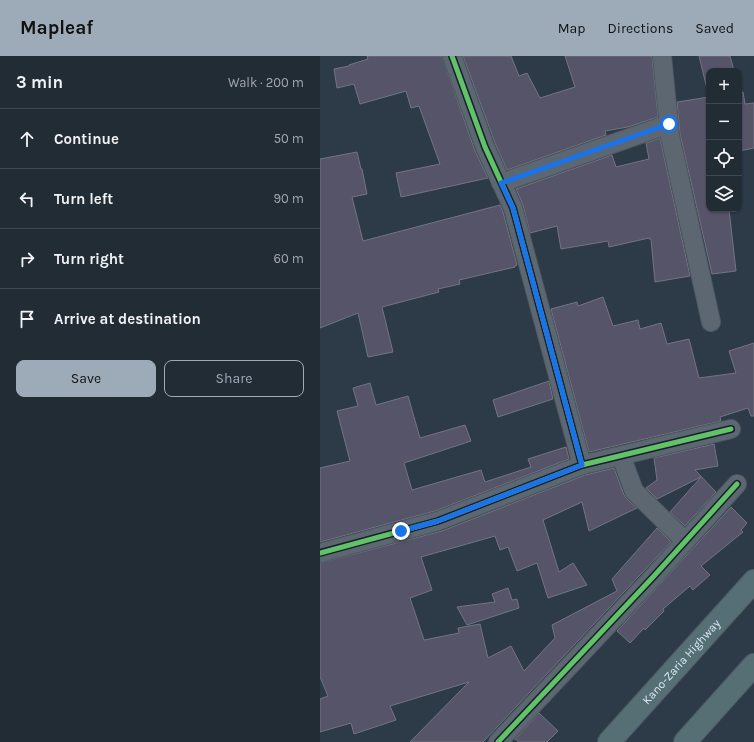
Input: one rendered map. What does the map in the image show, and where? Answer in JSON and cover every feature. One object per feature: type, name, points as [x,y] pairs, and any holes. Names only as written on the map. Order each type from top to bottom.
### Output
[{"type":"highway","name":"Kano-Zaria Highway","points":[[609,742],[754,582]]},
{"type":"highway","points":[[685,742],[754,665]]},
{"type":"street","points":[[452,56],[485,147],[513,208],[582,465]]},
{"type":"street","points":[[662,56],[670,136],[711,322]]},
{"type":"street","points":[[501,183],[669,124]]},
{"type":"street","points":[[320,553],[438,521],[582,465],[731,429]]},
{"type":"street","points":[[621,456],[634,491],[685,541]]},
{"type":"street","points":[[498,742],[737,484]]},
{"type":"building","points":[[367,56],[442,56],[475,151],[488,178],[401,197],[396,173],[440,164],[419,106],[411,108],[406,91],[360,104],[354,84],[337,88],[334,69],[349,66],[368,59]]},
{"type":"building","points":[[463,56],[511,56],[519,76],[527,73],[540,98],[575,87],[565,56],[652,56],[658,117],[628,127],[605,131],[606,135],[507,170],[495,143]]},
{"type":"building","points":[[699,56],[730,56],[733,68],[706,68],[706,85]]},
{"type":"building","points":[[742,92],[745,104],[754,103],[754,148],[742,150],[742,104]]},
{"type":"building","points":[[706,97],[706,212],[729,212],[736,271],[712,274],[680,134],[677,102]]},
{"type":"building","points":[[660,138],[690,276],[655,282],[651,239],[649,238],[609,247],[608,241],[561,249],[557,226],[530,233],[523,205],[516,189],[612,155],[616,167],[649,159],[646,143]]},
{"type":"building","points":[[357,152],[367,194],[352,197],[363,241],[500,205],[517,265],[515,267],[459,280],[460,284],[438,289],[439,292],[382,307],[393,352],[368,357],[358,313],[320,328],[320,159]]},
{"type":"building","points":[[603,297],[613,326],[638,320],[640,329],[661,323],[667,344],[689,339],[699,378],[736,373],[729,351],[754,343],[754,416],[751,416],[748,408],[720,417],[721,421],[589,452],[551,309],[577,302],[578,306]]},
{"type":"building","points":[[549,381],[553,399],[498,417],[493,400]]},
{"type":"building","points":[[370,383],[376,405],[408,396],[420,438],[465,425],[471,441],[404,463],[412,490],[481,470],[485,482],[531,467],[528,459],[566,447],[569,459],[435,511],[320,542],[320,468],[350,461],[337,411],[358,406],[353,388]]},
{"type":"building","points":[[714,444],[718,466],[695,470],[716,492],[685,526],[670,512],[701,477],[657,499],[646,488],[657,480],[654,458]]},
{"type":"building","points":[[614,468],[624,495],[637,508],[589,531],[582,502],[543,520],[559,572],[573,563],[587,585],[548,598],[537,563],[517,571],[508,547],[500,550],[495,536],[421,557],[432,590],[410,598],[424,640],[459,633],[458,628],[480,624],[488,658],[511,646],[524,671],[555,638],[552,625],[617,591],[612,579],[657,528],[671,542],[483,742],[410,742],[469,682],[390,706],[396,720],[354,734],[351,723],[320,732],[320,699],[328,696],[320,677],[320,563],[442,531],[585,475]]},
{"type":"building","points":[[731,507],[747,523],[741,530],[743,532],[701,566],[710,575],[693,590],[690,586],[663,609],[664,611],[645,630],[644,628],[630,643],[617,631]]},
{"type":"building","points":[[508,588],[512,600],[517,599],[519,608],[467,625],[457,607],[495,602],[492,594]]},
{"type":"building","points":[[539,713],[558,731],[547,742],[519,742],[515,739]]},
{"type":"cycle path","points":[[452,56],[485,147],[513,208],[582,465]]},
{"type":"cycle path","points":[[320,553],[438,521],[582,465],[731,429]]},
{"type":"cycle path","points":[[498,742],[654,576],[737,484]]},
{"type":"route","points":[[401,531],[438,521],[582,465],[513,208],[501,183],[669,124]]}]
